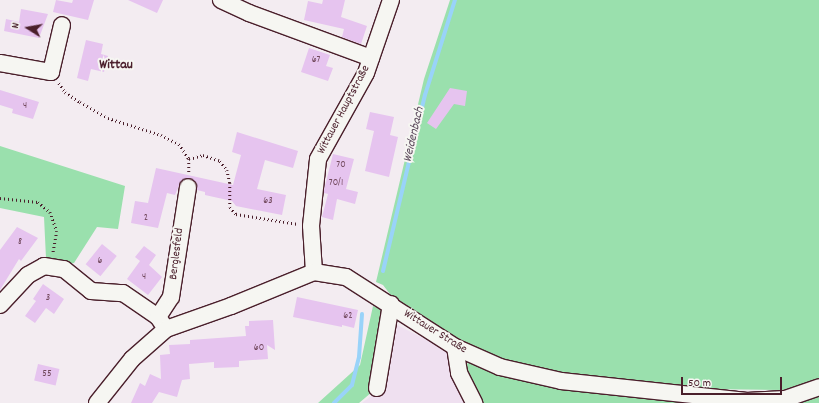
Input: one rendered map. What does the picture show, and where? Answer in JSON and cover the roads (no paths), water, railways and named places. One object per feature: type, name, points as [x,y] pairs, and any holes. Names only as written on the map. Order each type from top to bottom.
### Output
[{"type":"street","points":[[222,0],[249,13],[371,58]]},
{"type":"street","name":"Wittauer Hauptstraße","points":[[314,272],[311,226],[318,158],[366,73],[391,0]]},
{"type":"street","points":[[0,64],[51,72],[62,25]]},
{"type":"street","name":"Berglesfeld","points":[[162,323],[171,297],[188,187]]},
{"type":"street","points":[[0,305],[28,275],[44,266],[64,269],[91,291],[123,293],[162,323]]},
{"type":"street","points":[[97,403],[162,323],[231,306],[314,272]]},
{"type":"street","name":"Wittauer Straße","points":[[314,272],[346,277],[391,304],[455,347],[500,367],[576,383],[747,401],[785,399],[819,387]]},
{"type":"street","points":[[377,388],[391,304]]},
{"type":"street","points":[[455,347],[459,373],[474,403]]},
{"type":"waterway","name":"Weidenbach","points":[[383,271],[425,95],[455,0]]},
{"type":"waterway","name":"Weidenbach","points":[[334,403],[352,385],[359,357],[362,314]]},
{"type":"district","name":"Wittau","points":[[116,65]]}]
